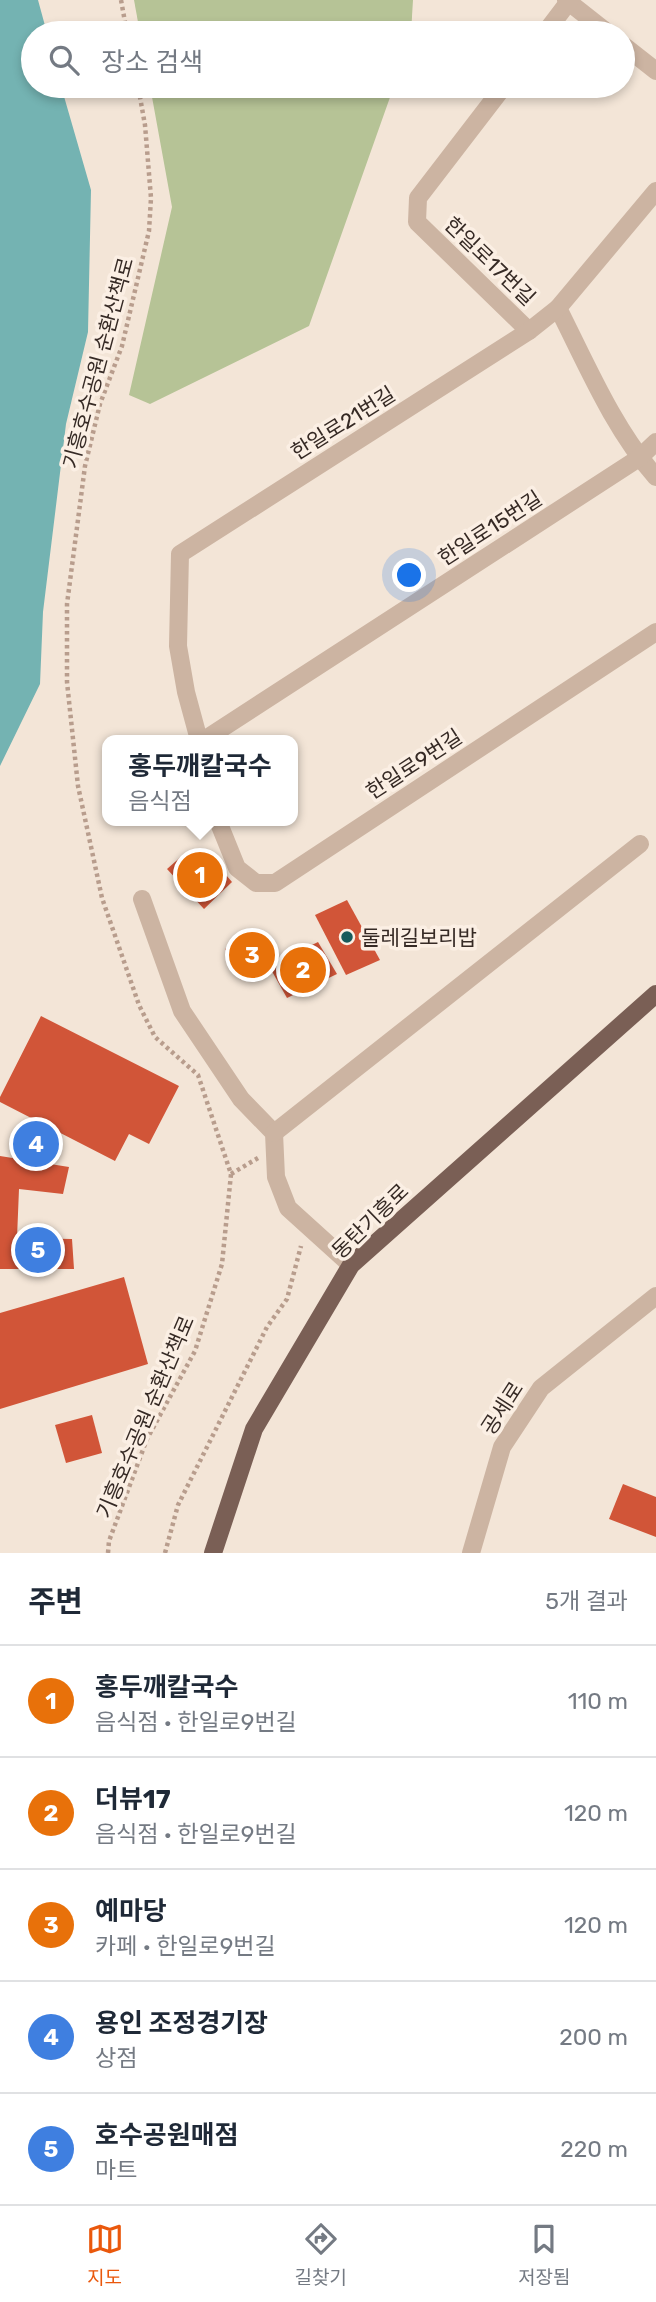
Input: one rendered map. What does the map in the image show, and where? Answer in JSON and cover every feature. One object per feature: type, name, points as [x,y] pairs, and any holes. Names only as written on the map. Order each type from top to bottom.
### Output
[{"type":"main road","name":"동탄기흥로","points":[[214,1553],[254,1429],[351,1265],[656,994]]},
{"type":"street","points":[[554,21],[568,1],[593,21]]},
{"type":"street","points":[[635,54],[656,71]]},
{"type":"street","name":"한일로17번길","points":[[495,98],[418,198],[417,222],[529,331]]},
{"type":"street","name":"한일로21번길","points":[[198,735],[186,692],[178,646],[180,554],[529,331],[558,307],[656,191]]},
{"type":"street","points":[[558,307],[606,402],[639,457],[656,477]]},
{"type":"street","name":"한일로15번길","points":[[212,735],[639,457],[656,442]]},
{"type":"street","name":"한일로9번길","points":[[220,826],[237,868],[256,883],[275,883],[656,632]]},
{"type":"street","points":[[274,1133],[640,844]]},
{"type":"street","points":[[142,899],[182,1011],[241,1099],[274,1133],[276,1177],[288,1208],[351,1265]]},
{"type":"street","name":"공세로","points":[[471,1553],[502,1447],[541,1388],[656,1296]]},
{"type":"path","points":[[121,0],[125,21]]},
{"type":"path","name":"기흥호수공원 순환산책로","points":[[108,1553],[109,1541],[147,1439],[195,1351],[222,1264],[231,1174],[198,1076],[155,1037],[139,1005],[102,898],[78,786],[67,682],[67,604],[85,466],[100,404],[122,346],[149,231],[151,198],[140,98]]},
{"type":"path","points":[[164,1553],[178,1505],[267,1327],[288,1299],[302,1240],[295,1215]]},
{"type":"green space","points":[[134,0],[413,0],[412,21],[138,21]]},
{"type":"green space","points":[[152,98],[390,98],[309,326],[150,404],[129,395],[172,207]]},
{"type":"water","points":[[0,0],[38,0],[44,21],[21,21],[21,98],[64,98],[91,190],[88,332],[66,424],[43,612],[40,684],[0,766]]},
{"type":"building","points":[[184,854],[191,859],[195,856],[202,861],[209,855],[232,882],[204,909],[167,869]]},
{"type":"building","name":"둘레길보리밥","points":[[347,900],[380,960],[346,975],[315,915]]},
{"type":"building","points":[[262,930],[279,961],[318,942],[337,974],[287,998],[269,966],[241,980],[225,949]]},
{"type":"building","points":[[41,1016],[179,1086],[149,1144],[129,1134],[115,1161],[0,1102],[0,1097]]},
{"type":"building","points":[[0,1156],[69,1167],[63,1194],[19,1189],[17,1238],[72,1239],[74,1269],[0,1269]]},
{"type":"building","points":[[124,1277],[148,1364],[0,1409],[0,1313]]},
{"type":"building","points":[[92,1415],[102,1453],[66,1463],[55,1425]]},
{"type":"building","points":[[623,1484],[656,1497],[656,1537],[609,1519]]},
{"type":"place","name":"홍두깨칼국수","points":[[200,875]]},
{"type":"place","name":"둘레길보리밥","points":[[347,937]]},
{"type":"place","name":"예마당","points":[[252,955]]},
{"type":"place","name":"더뷰17","points":[[303,970]]},
{"type":"place","name":"용인 조정경기장","points":[[36,1144]]},
{"type":"place","name":"호수공원매점","points":[[38,1250]]}]
